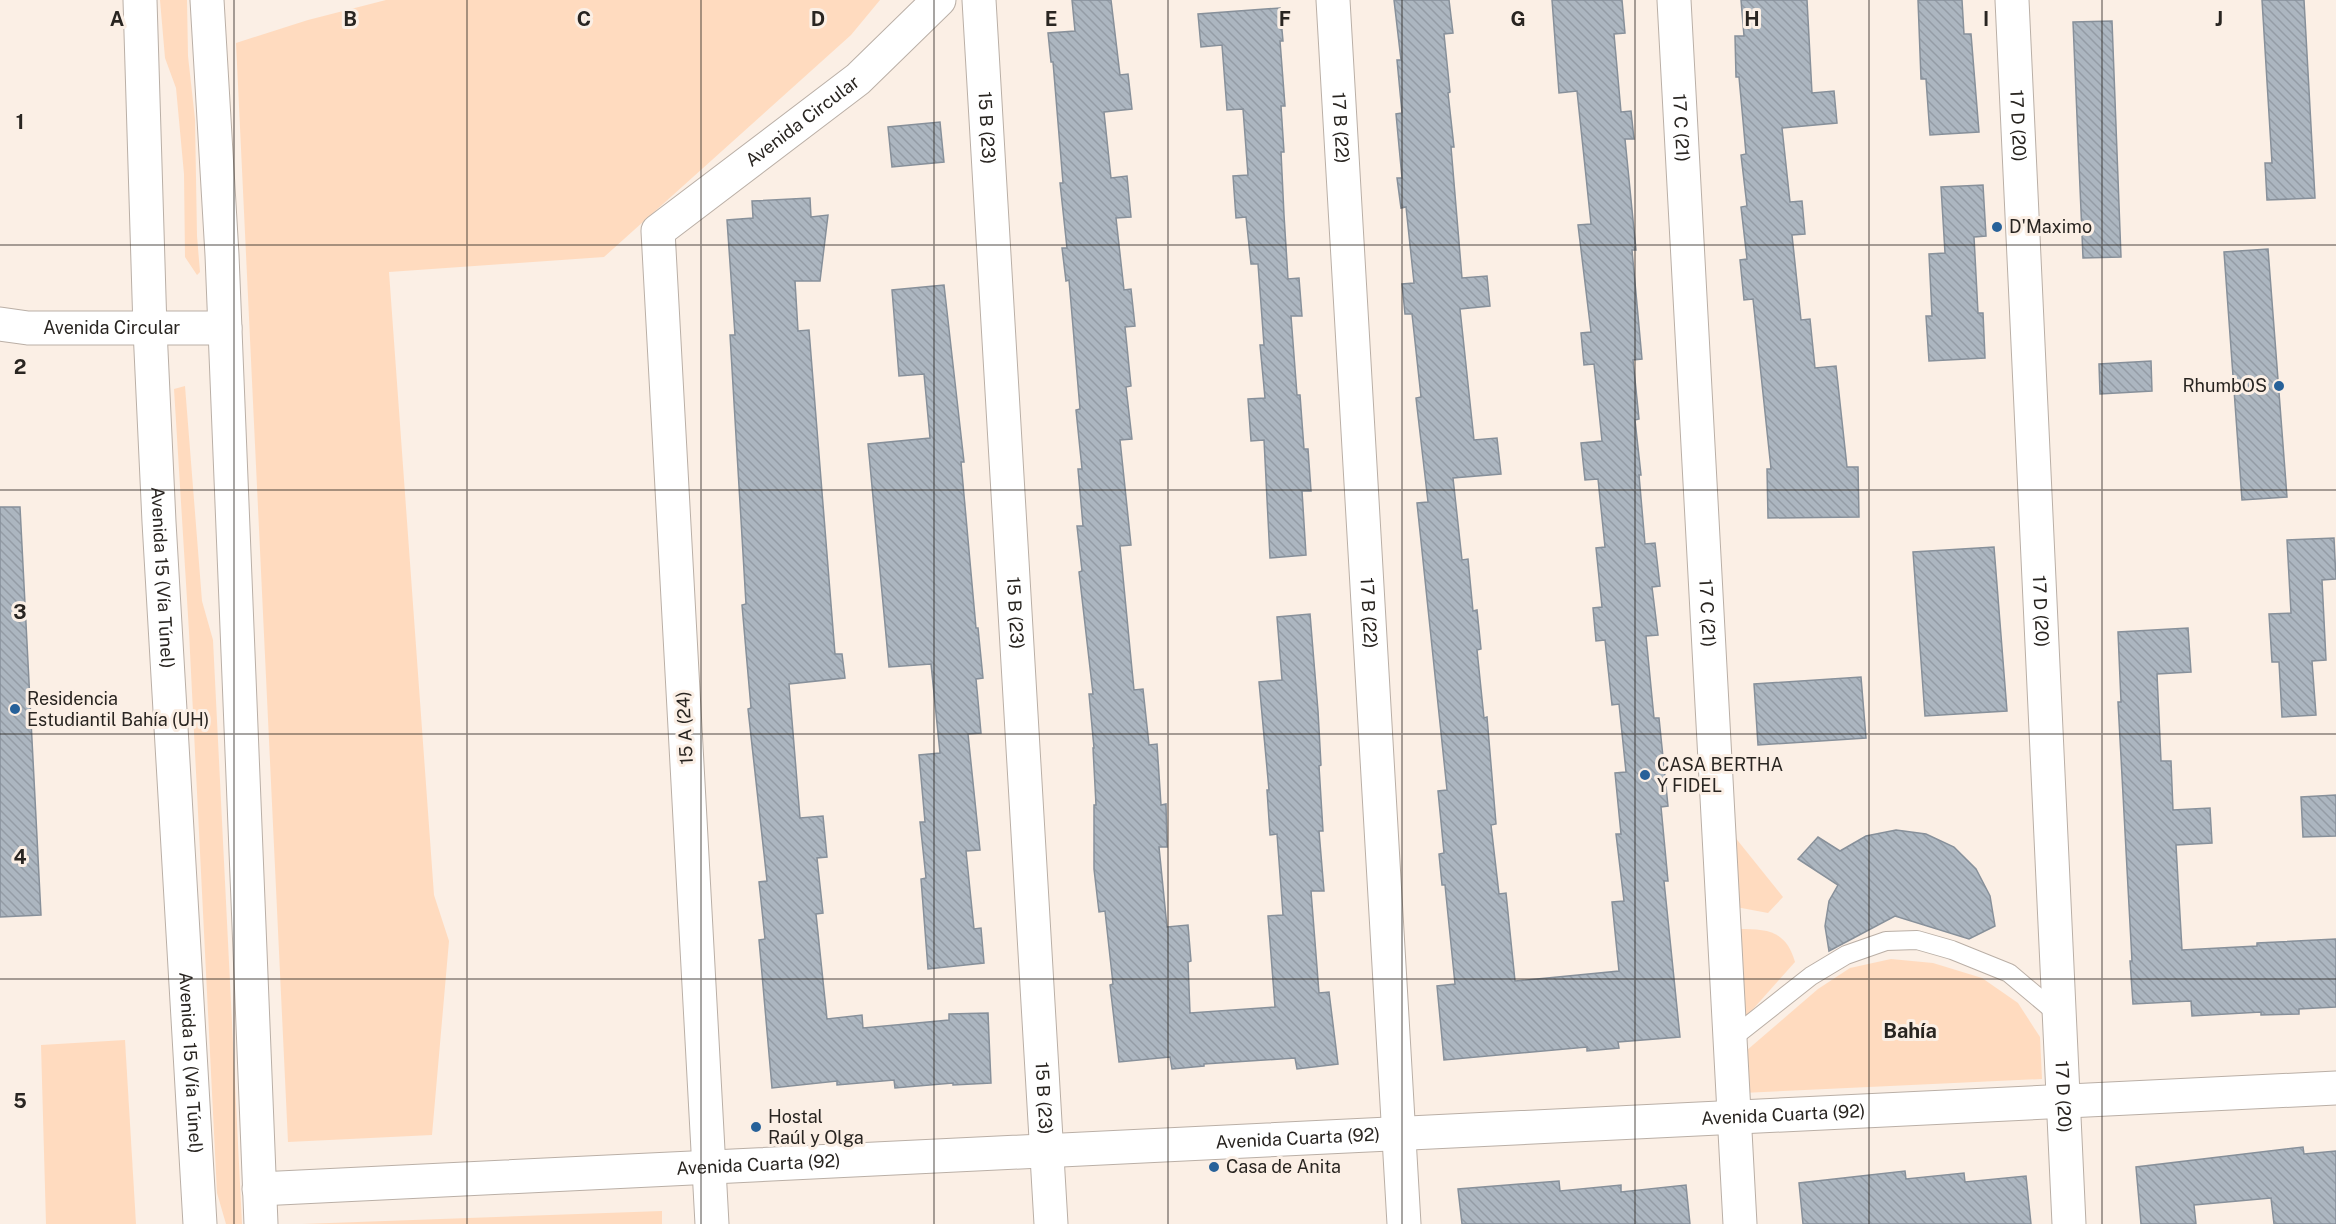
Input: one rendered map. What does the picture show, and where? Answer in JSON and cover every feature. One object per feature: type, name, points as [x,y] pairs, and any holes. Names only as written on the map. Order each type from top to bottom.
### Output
[{"type":"street","name":"Avenida 15 (Vía Túnel)","points":[[140,0],[150,329],[159,522],[200,1224]]},
{"type":"street","name":"Avenida Circular","points":[[658,231],[858,79],[939,0]]},
{"type":"street","name":"15 B (23)","points":[[979,0],[1051,1224]]},
{"type":"street","name":"17 B (22)","points":[[1333,0],[1404,1224]]},
{"type":"street","name":"17 C (21)","points":[[1674,0],[1740,1224]]},
{"type":"street","name":"17 D (20)","points":[[2012,0],[2068,1224]]},
{"type":"street","points":[[212,3],[261,1224]]},
{"type":"street","name":"15 A (24)","points":[[658,231],[712,1224]]},
{"type":"street","name":"Avenida Circular","points":[[0,324],[28,328],[225,328]]},
{"type":"street","name":"Avenida Cuarta (92)","points":[[259,1189],[2336,1088]]},
{"type":"lane","points":[[1730,1040],[1811,976],[1846,955],[1886,940],[1917,940],[1952,950],[2009,973],[2059,1015]]},
{"type":"shaded area","points":[[160,0],[187,0],[188,56],[195,119],[197,236],[200,272],[197,275],[185,257],[184,174],[176,88],[165,58]]},
{"type":"shaded area","points":[[386,0],[880,0],[851,35],[604,257],[389,272],[434,895],[449,941],[432,1135],[288,1142],[236,43],[308,20]]},
{"type":"shaded area","points":[[185,386],[202,601],[213,640],[242,1224],[226,1224],[217,1193],[189,632],[174,389]]},
{"type":"shaded area","points":[[1730,831],[1783,897],[1768,913],[1736,907]]},
{"type":"shaded area","points":[[1738,929],[1766,931],[1781,937],[1791,951],[1795,962],[1738,1026]]},
{"type":"shaded area","points":[[1891,959],[1933,963],[1982,978],[2018,1003],[2040,1037],[2042,1079],[1742,1093],[1739,1057],[1818,989],[1850,968]]},
{"type":"shaded area","points":[[125,1040],[136,1224],[46,1224],[41,1045]]},
{"type":"shaded area","points":[[662,1211],[662,1224],[302,1224]]},
{"type":"building","points":[[1072,0],[1111,0],[1120,75],[1128,74],[1132,109],[1104,112],[1111,178],[1127,176],[1131,217],[1116,218],[1124,290],[1131,289],[1135,326],[1125,327],[1131,386],[1126,387],[1132,439],[1120,440],[1131,545],[1120,546],[1134,690],[1143,689],[1149,745],[1157,744],[1161,805],[1166,804],[1167,847],[1159,847],[1167,927],[1188,925],[1191,961],[1188,962],[1190,1013],[1275,1007],[1268,916],[1283,915],[1277,834],[1270,835],[1267,790],[1269,790],[1259,682],[1282,680],[1277,617],[1310,614],[1321,765],[1319,766],[1323,831],[1319,831],[1324,891],[1311,891],[1319,993],[1329,992],[1338,1064],[1297,1069],[1295,1058],[1204,1064],[1204,1066],[1172,1069],[1170,1057],[1119,1062],[1110,985],[1113,984],[1105,911],[1099,912],[1094,869],[1094,805],[1096,805],[1089,694],[1093,694],[1079,572],[1082,571],[1077,526],[1083,526],[1078,469],[1082,469],[1076,410],[1080,409],[1069,280],[1066,281],[1062,248],[1067,248],[1060,183],[1063,183],[1053,62],[1051,62],[1048,33],[1075,31]]},
{"type":"building","points":[[1394,0],[1449,0],[1453,33],[1444,34],[1462,278],[1487,276],[1490,306],[1460,309],[1474,440],[1497,438],[1501,474],[1453,478],[1462,560],[1468,559],[1473,611],[1477,610],[1481,649],[1477,650],[1484,718],[1487,717],[1496,824],[1491,825],[1499,894],[1506,893],[1515,981],[1619,971],[1612,902],[1624,901],[1616,834],[1621,834],[1615,773],[1626,772],[1619,704],[1612,705],[1605,640],[1596,641],[1593,608],[1602,607],[1596,548],[1605,547],[1598,479],[1585,480],[1581,443],[1602,441],[1594,364],[1584,365],[1581,333],[1591,332],[1578,225],[1591,224],[1577,91],[1559,93],[1552,0],[1622,0],[1625,33],[1614,34],[1621,112],[1631,111],[1634,139],[1625,139],[1636,250],[1632,250],[1642,359],[1633,360],[1639,419],[1635,420],[1645,544],[1655,543],[1660,586],[1652,587],[1658,635],[1646,636],[1654,718],[1659,718],[1668,806],[1661,807],[1668,881],[1664,881],[1680,1037],[1618,1042],[1619,1048],[1587,1051],[1587,1047],[1444,1060],[1437,986],[1455,984],[1445,885],[1442,885],[1439,854],[1444,853],[1438,791],[1447,790],[1417,503],[1428,502],[1416,398],[1421,397],[1412,314],[1405,314],[1402,284],[1414,283],[1406,207],[1401,208],[1397,178],[1402,178],[1396,114],[1402,113],[1397,60],[1401,60]]},
{"type":"building","points":[[1741,0],[1807,0],[1812,93],[1834,91],[1837,123],[1782,128],[1790,202],[1802,201],[1805,234],[1792,235],[1801,320],[1810,319],[1815,368],[1836,366],[1847,467],[1858,467],[1859,517],[1768,518],[1767,469],[1771,469],[1753,299],[1744,300],[1740,260],[1747,259],[1741,207],[1747,206],[1741,155],[1746,154],[1739,77],[1736,77],[1735,36],[1744,36]]},
{"type":"building","points":[[1918,0],[1962,0],[1964,34],[1971,34],[1979,132],[1930,135],[1926,79],[1921,79]]},
{"type":"building","points":[[2262,0],[2304,0],[2315,198],[2267,200],[2265,163],[2272,163]]},
{"type":"building","points":[[1280,8],[1285,106],[1281,106],[1284,152],[1281,152],[1288,279],[1299,278],[1302,316],[1291,316],[1297,395],[1300,395],[1304,449],[1308,449],[1311,491],[1302,491],[1306,555],[1270,558],[1264,440],[1251,441],[1248,399],[1265,398],[1260,345],[1264,345],[1258,264],[1251,264],[1246,217],[1236,218],[1233,176],[1248,175],[1243,109],[1227,110],[1222,45],[1201,47],[1198,14]]},
{"type":"building","points":[[2112,21],[2121,257],[2083,258],[2073,22]]},
{"type":"building","points":[[940,122],[944,162],[892,167],[888,127]]},
{"type":"building","points":[[1983,185],[1986,236],[1974,237],[1978,313],[1983,313],[1985,358],[1929,361],[1926,316],[1932,316],[1929,254],[1945,253],[1941,187]]},
{"type":"building","points":[[810,198],[811,217],[828,215],[820,281],[795,281],[798,331],[809,330],[835,654],[842,654],[845,678],[789,684],[800,818],[823,816],[827,857],[817,858],[823,913],[816,914],[827,1019],[862,1015],[863,1028],[949,1020],[949,1014],[988,1013],[991,1083],[953,1085],[953,1083],[895,1088],[894,1080],[837,1085],[837,1081],[772,1088],[759,940],[765,939],[759,882],[767,881],[748,709],[751,708],[742,605],[746,604],[730,335],[735,335],[727,220],[753,218],[752,201]]},
{"type":"building","points":[[2268,249],[2287,497],[2242,500],[2224,252]]},
{"type":"building","points":[[944,285],[964,462],[961,462],[976,628],[978,628],[983,678],[976,679],[981,733],[968,734],[980,850],[966,851],[974,929],[981,928],[984,963],[928,969],[921,879],[926,878],[920,822],[925,822],[919,755],[940,753],[931,664],[889,667],[868,444],[930,438],[924,374],[899,376],[892,290]]},
{"type":"building","points":[[2151,361],[2152,391],[2100,394],[2099,364]]},
{"type":"building","name":"Residencia Estudiantil Bahía (UH)","points":[[0,507],[20,507],[41,915],[0,917]]},
{"type":"building","points":[[2334,538],[2336,579],[2322,580],[2326,660],[2312,661],[2316,715],[2282,717],[2279,662],[2272,662],[2269,614],[2291,613],[2287,540]]},
{"type":"building","points":[[1994,547],[2007,711],[1925,716],[1913,552]]},
{"type":"building","points":[[2188,628],[2191,672],[2157,674],[2161,761],[2171,761],[2173,810],[2210,808],[2212,843],[2176,845],[2182,950],[2336,939],[2336,1007],[2299,1009],[2299,1014],[2261,1015],[2261,1012],[2192,1016],[2191,1001],[2133,1004],[2118,702],[2121,702],[2118,632]]},
{"type":"building","points":[[1861,677],[1866,738],[1758,745],[1754,684]]},
{"type":"building","points":[[2336,795],[2336,836],[2303,837],[2301,797]]},
{"type":"building","points":[[1896,830],[1926,834],[1954,847],[1976,869],[1990,896],[1995,926],[1969,939],[1895,916],[1829,951],[1825,926],[1829,901],[1838,885],[1798,859],[1818,837],[1840,851],[1866,836]]},
{"type":"building","points":[[2303,1147],[2304,1154],[2336,1151],[2336,1224],[2274,1224],[2271,1198],[2194,1205],[2196,1224],[2141,1224],[2136,1167]]},
{"type":"building","points":[[1905,1171],[1906,1179],[1964,1173],[1965,1182],[2026,1176],[2031,1224],[1803,1224],[1799,1183]]},
{"type":"building","points":[[1559,1181],[1560,1191],[1621,1185],[1621,1192],[1686,1185],[1690,1224],[1462,1224],[1458,1189]]},
{"type":"place","name":"D'Maximo","points":[[1997,227]]},
{"type":"place","name":"RhumbOS","points":[[2279,386]]},
{"type":"place","name":"Residencia Estudiantil Bahía (UH)","points":[[15,709]]},
{"type":"place","name":"CASA BERTHA Y FIDEL","points":[[1645,775]]},
{"type":"place","name":"Hostal Raúl y Olga","points":[[756,1127]]},
{"type":"place","name":"Casa de Anita","points":[[1214,1167]]},
{"type":"district","name":"Bahía","points":[[1910,1031]]}]
